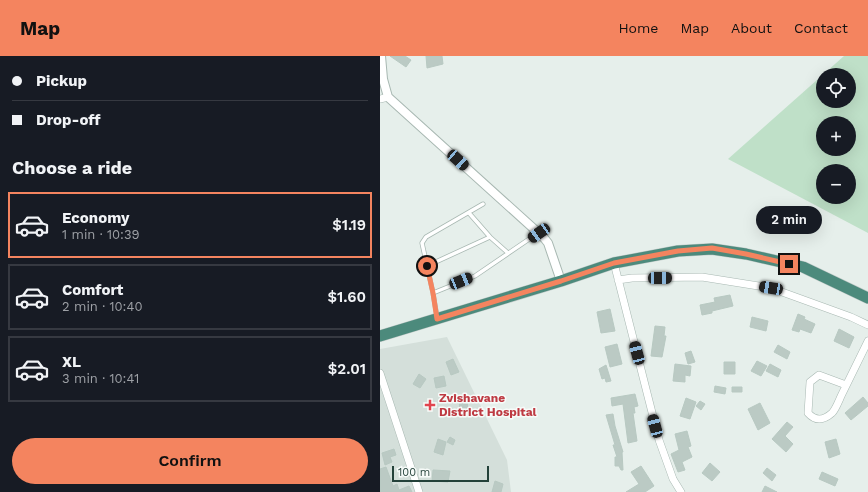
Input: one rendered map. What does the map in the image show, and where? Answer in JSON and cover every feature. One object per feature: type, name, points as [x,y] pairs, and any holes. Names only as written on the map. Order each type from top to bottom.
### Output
[{"type":"highway","points":[[380,336],[561,281],[614,263],[678,251],[712,248],[804,267],[868,298]]},
{"type":"street","points":[[381,56],[384,98],[539,233],[548,243],[561,281]]},
{"type":"street","points":[[614,263],[659,440],[673,479],[682,492]]},
{"type":"street","points":[[618,280],[632,278],[702,277],[771,288],[851,316],[868,325]]},
{"type":"street","points":[[846,385],[819,376],[814,378],[810,382],[808,413],[816,419],[824,418],[833,412],[868,341]]},
{"type":"street","points":[[380,373],[419,492]]},
{"type":"lane","points":[[437,319],[422,243],[426,237],[483,204]]},
{"type":"lane","points":[[468,213],[490,237],[508,253]]},
{"type":"lane","points":[[433,293],[475,276],[539,233]]},
{"type":"lane","points":[[427,266],[490,237]]},
{"type":"shaded area","name":"Zvishavane District Hospital","points":[[447,337],[507,460],[511,492],[380,492],[380,349]]},
{"type":"green space","points":[[844,56],[868,56],[868,233],[728,159],[816,81],[816,108],[856,108],[856,68],[830,68]]},
{"type":"building","points":[[390,56],[405,56],[411,60],[406,67]]},
{"type":"building","points":[[426,56],[442,56],[443,64],[427,68]]},
{"type":"building","points":[[730,295],[733,306],[702,315],[700,305],[715,302],[714,298]]},
{"type":"building","points":[[610,309],[615,331],[601,333],[597,312]]},
{"type":"building","points":[[798,314],[805,317],[804,319],[815,324],[811,333],[800,329],[799,332],[792,330]]},
{"type":"building","points":[[752,317],[768,321],[766,331],[750,327]]},
{"type":"building","points":[[655,326],[665,327],[664,336],[666,336],[662,357],[651,356]]},
{"type":"building","points":[[839,329],[854,337],[849,348],[834,341]]},
{"type":"building","points":[[617,344],[622,364],[610,367],[605,347]]},
{"type":"building","points":[[778,345],[790,352],[787,359],[774,352]]},
{"type":"building","points":[[691,351],[695,362],[688,364],[685,353]]},
{"type":"building","points":[[453,359],[459,372],[451,375],[446,362]]},
{"type":"building","points":[[757,361],[767,366],[761,376],[751,371]]},
{"type":"building","points":[[724,362],[735,362],[735,374],[724,374]]},
{"type":"building","points":[[675,364],[691,366],[690,376],[685,375],[685,382],[673,381]]},
{"type":"building","points":[[770,364],[781,370],[778,377],[766,371]]},
{"type":"building","points":[[606,365],[611,381],[606,382],[605,378],[602,379],[599,369]]},
{"type":"building","points":[[419,374],[426,379],[420,388],[413,384]]},
{"type":"building","points":[[444,376],[446,386],[436,388],[434,378]]},
{"type":"building","points":[[715,386],[726,388],[725,394],[714,392]]},
{"type":"building","points":[[732,387],[742,387],[742,392],[732,392]]},
{"type":"building","points":[[635,394],[638,406],[634,407],[635,413],[633,413],[637,441],[628,443],[623,404],[612,406],[611,398]]},
{"type":"building","points":[[863,397],[868,403],[868,406],[851,420],[845,413]]},
{"type":"building","points":[[467,398],[468,412],[460,413],[459,399]]},
{"type":"building","points":[[686,398],[696,402],[690,419],[680,416]]},
{"type":"building","points":[[700,401],[705,404],[701,410],[696,406]]},
{"type":"building","points":[[760,403],[770,423],[758,430],[748,409]]},
{"type":"building","points":[[613,414],[623,452],[623,470],[621,470],[619,466],[615,466],[615,457],[617,457],[613,445],[615,445],[606,415]]},
{"type":"building","points":[[787,422],[793,427],[785,436],[793,444],[786,452],[772,439]]},
{"type":"building","points":[[687,431],[691,446],[688,447],[692,457],[682,462],[685,470],[678,472],[671,454],[679,450],[675,434]]},
{"type":"building","points":[[450,437],[455,440],[453,445],[447,442]]},
{"type":"building","points":[[438,439],[446,442],[443,455],[434,452]]},
{"type":"building","points":[[836,439],[840,454],[829,458],[825,442]]},
{"type":"building","points":[[394,449],[396,455],[390,457],[392,462],[385,465],[382,453]]},
{"type":"building","points":[[710,463],[720,472],[712,481],[702,473]]},
{"type":"building","points":[[641,466],[654,486],[645,492],[626,492],[639,484],[631,472]]},
{"type":"building","points":[[386,467],[393,486],[397,484],[399,490],[409,486],[412,492],[380,492],[380,469]]},
{"type":"building","points":[[767,468],[776,475],[772,481],[763,473]]},
{"type":"building","points":[[433,470],[450,471],[448,482],[432,481]]},
{"type":"building","points":[[822,472],[838,479],[835,486],[819,479]]},
{"type":"building","points":[[495,481],[503,484],[501,492],[492,492]]},
{"type":"building","points":[[765,486],[777,492],[762,492]]},
{"type":"place","name":"Zvishavane District Hospital","points":[[430,405]]},
{"type":"route","points":[[427,266],[437,319],[614,263],[678,251],[712,248],[789,264]]}]
